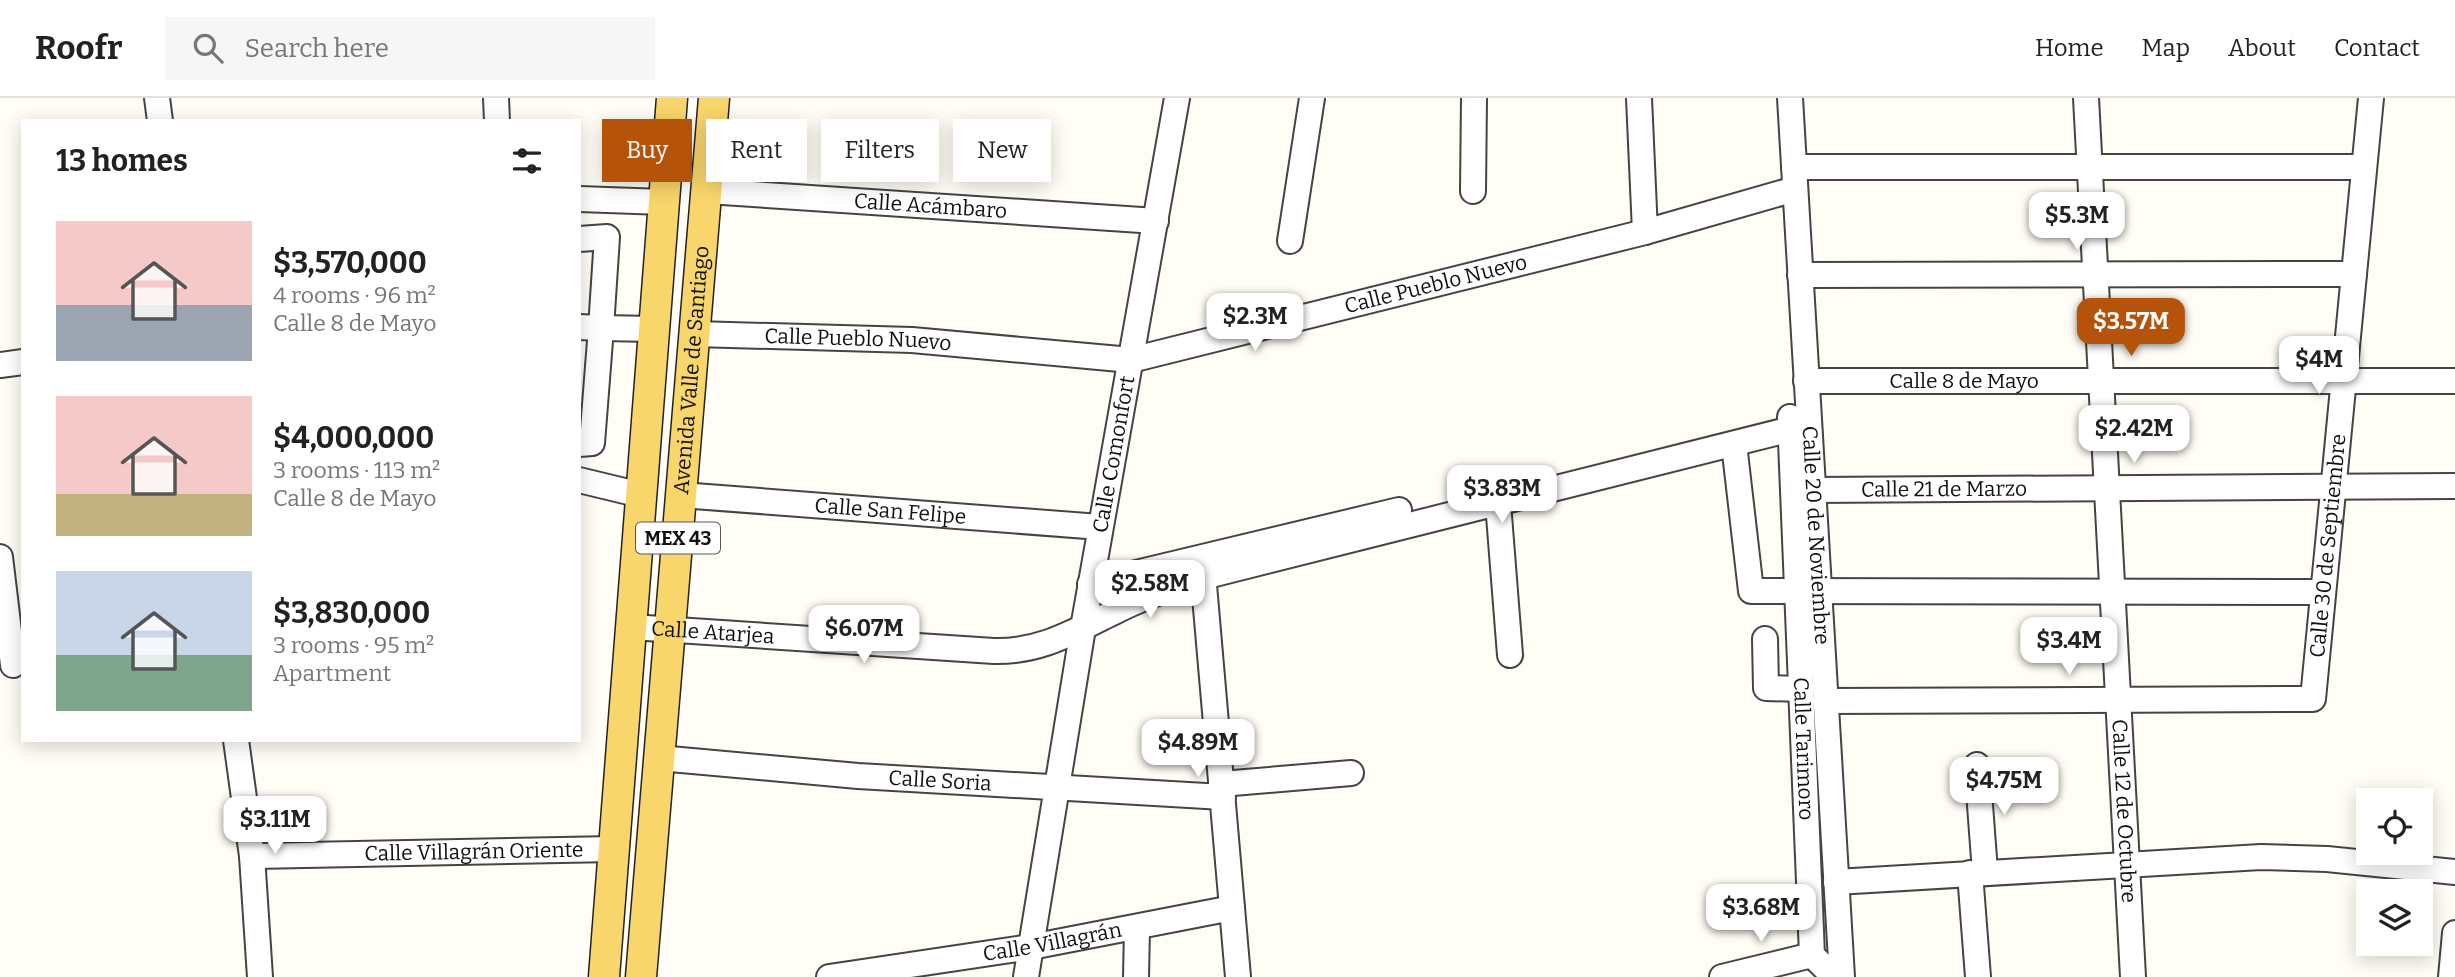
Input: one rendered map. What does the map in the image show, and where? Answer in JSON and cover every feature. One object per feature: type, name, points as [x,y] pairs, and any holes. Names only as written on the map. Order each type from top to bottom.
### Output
[{"type":"main road","name":"Avenida Valle de Santiago","points":[[604,977],[672,98]]},
{"type":"main road","name":"Avenida Valle de Santiago","points":[[641,977],[715,98]]},
{"type":"street","points":[[158,98],[160,119]]},
{"type":"street","points":[[496,98],[497,119]]},
{"type":"street","name":"Calle Comonfort","points":[[1026,977],[1090,584],[1178,98]]},
{"type":"street","points":[[1290,241],[1312,98]]},
{"type":"street","points":[[1473,191],[1474,98]]},
{"type":"street","points":[[1639,98],[1645,232]]},
{"type":"street","name":"Calle 20 de Noviembre","points":[[1790,98],[1806,381],[1800,422],[1813,490],[1809,592],[1825,701],[1836,881],[1829,970]]},
{"type":"street","name":"Calle 12 de Octubre","points":[[2086,98],[2133,977]]},
{"type":"street","name":"Calle 30 de Septiembre","points":[[2118,700],[2313,699],[2371,98]]},
{"type":"street","name":"Calle Pueblo Nuevo","points":[[695,334],[912,340],[1130,360],[1645,232],[1795,178],[2090,167],[2364,167]]},
{"type":"street","name":"Calle Acámbaro","points":[[707,191],[1156,221]]},
{"type":"street","points":[[581,199],[664,202]]},
{"type":"street","points":[[581,239],[607,237],[590,327],[587,402],[592,443],[581,444]]},
{"type":"street","points":[[1800,275],[2354,274]]},
{"type":"street","points":[[590,327],[654,329]]},
{"type":"street","points":[[0,365],[21,362]]},
{"type":"street","name":"Calle 8 de Mayo","points":[[1806,381],[2455,382]]},
{"type":"street","points":[[1090,584],[1202,567],[1498,503],[1734,444],[1800,422]]},
{"type":"street","points":[[1202,567],[1800,422]]},
{"type":"street","name":"Calle Tarimoro","points":[[1800,422],[1809,592],[1801,689],[1829,970]]},
{"type":"street","points":[[1734,444],[1751,591],[2323,592]]},
{"type":"street","points":[[581,481],[641,495]]},
{"type":"street","name":"Calle 21 de Marzo","points":[[1813,490],[2455,486]]},
{"type":"street","name":"Calle San Felipe","points":[[681,495],[1101,527]]},
{"type":"street","points":[[1498,503],[1510,655]]},
{"type":"street","points":[[0,557],[12,666]]},
{"type":"street","points":[[1202,567],[1238,977]]},
{"type":"street","name":"Calle Atarjea","points":[[631,627],[1013,651],[1049,644],[1202,567]]},
{"type":"street","points":[[1765,639],[1766,688],[1801,689]]},
{"type":"street","points":[[1825,701],[2118,700]]},
{"type":"street","points":[[236,742],[252,856],[260,977]]},
{"type":"street","name":"Calle Soria","points":[[659,758],[1056,789],[1222,791],[1351,773]]},
{"type":"street","points":[[1977,765],[1978,977]]},
{"type":"street","name":"Calle Villagrán Oriente","points":[[252,856],[614,849]]},
{"type":"street","points":[[1836,881],[2127,863],[2274,858],[2394,864],[2455,872]]},
{"type":"street","name":"Calle Villagrán","points":[[829,977],[1031,947],[1232,908]]},
{"type":"street","points":[[1136,977],[1137,928]]},
{"type":"street","points":[[2453,970],[2455,933]]},
{"type":"street","points":[[1722,977],[1829,970]]}]
